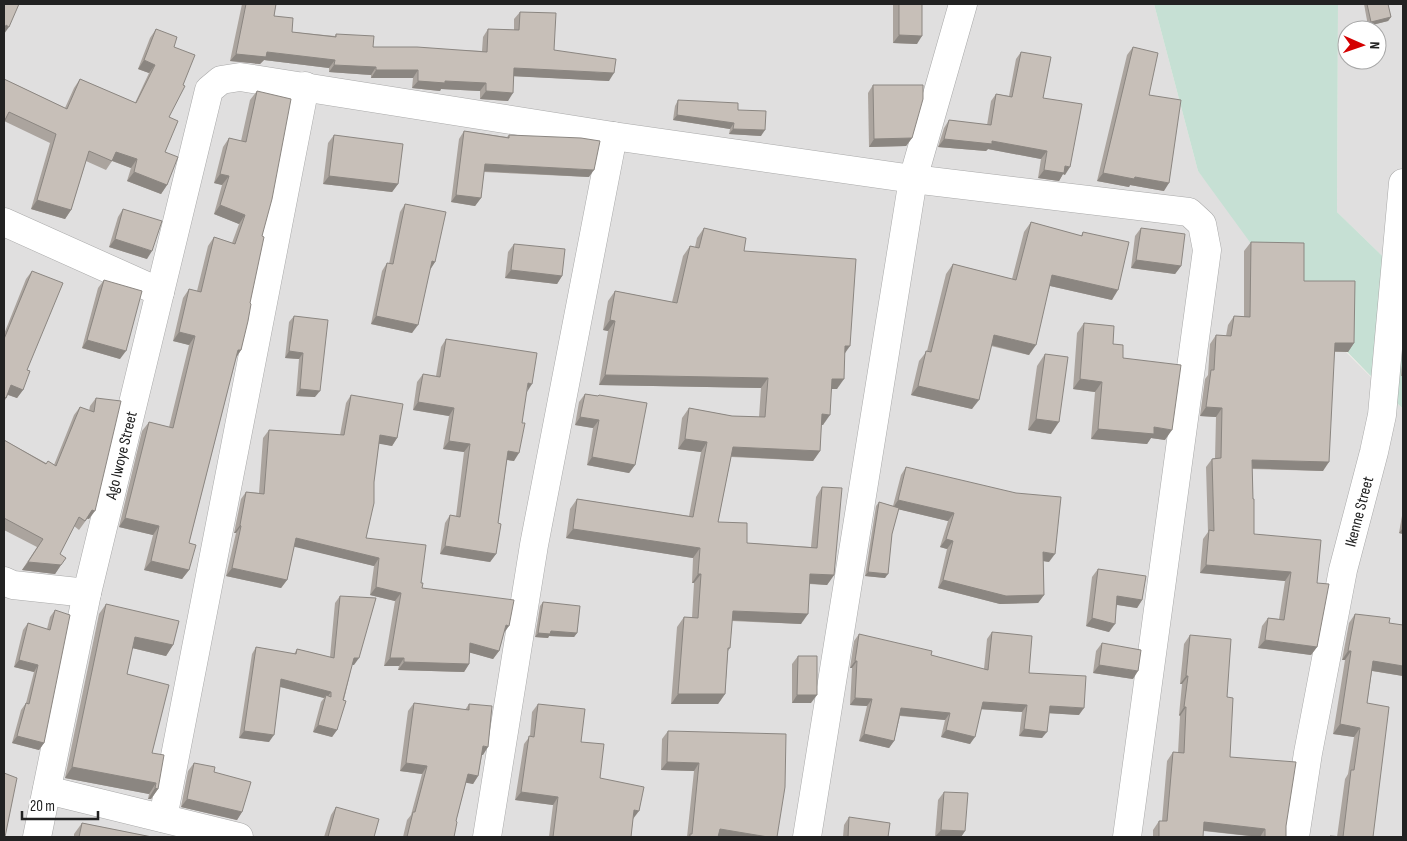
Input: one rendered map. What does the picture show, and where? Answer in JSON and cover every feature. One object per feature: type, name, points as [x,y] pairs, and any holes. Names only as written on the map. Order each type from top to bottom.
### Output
[{"type":"street","points":[[807,837],[913,179],[963,4]]},
{"type":"street","name":"Ago Iwoye Street","points":[[37,837],[87,593],[209,90],[220,80],[240,77],[305,86]]},
{"type":"street","points":[[163,818],[305,86],[613,136],[913,179],[1188,212],[1202,224],[1207,250],[1128,837]]},
{"type":"street","points":[[487,837],[534,545],[613,136]]},
{"type":"street","name":"Ikenne Street","points":[[1296,837],[1308,753],[1342,570],[1382,415],[1402,219],[1403,182]]},
{"type":"street","points":[[4,222],[160,292]]},
{"type":"street","points":[[4,581],[13,585],[87,593]]},
{"type":"street","points":[[47,790],[239,837]]},
{"type":"shaded area","points":[[4,4],[1154,4],[1198,171],[1329,335],[1403,409],[1403,837],[4,837]]},
{"type":"shaded area","points":[[1338,4],[1403,4],[1403,276],[1337,212],[1338,70],[1387,70],[1387,20],[1338,20]]},
{"type":"green space","points":[[1154,4],[1338,4],[1337,212],[1403,276],[1403,409],[1279,282],[1198,171]]},
{"type":"building","points":[[4,4],[19,4],[9,27],[6,25],[4,31]]},
{"type":"building","points":[[246,4],[276,4],[274,16],[293,18],[292,32],[336,37],[336,34],[374,36],[373,47],[417,47],[487,52],[488,29],[519,30],[520,12],[556,13],[554,50],[616,59],[614,73],[514,68],[513,93],[486,91],[486,83],[418,81],[418,70],[376,70],[376,67],[334,65],[335,60],[267,52],[266,57],[236,54]]},
{"type":"building","points":[[899,4],[922,4],[922,36],[899,35]]},
{"type":"building","points":[[1367,4],[1388,4],[1391,17],[1371,20]]},
{"type":"building","points":[[156,29],[177,37],[174,47],[195,55],[183,85],[185,86],[169,117],[178,121],[165,152],[178,157],[167,185],[134,172],[137,159],[116,152],[112,161],[89,151],[71,210],[37,200],[56,134],[9,112],[4,122],[4,79],[67,109],[80,79],[136,103],[155,65],[144,60]]},
{"type":"building","points":[[1133,47],[1158,53],[1149,95],[1181,100],[1169,183],[1103,173]]},
{"type":"building","points":[[1021,52],[1051,57],[1043,98],[1082,104],[1070,167],[1065,166],[1064,173],[1044,170],[1047,151],[992,141],[992,144],[944,139],[949,120],[991,125],[996,94],[1012,97]]},
{"type":"building","points":[[873,85],[923,85],[923,99],[912,138],[874,139]]},
{"type":"building","points":[[257,91],[291,99],[272,199],[262,236],[264,237],[248,321],[241,350],[238,350],[189,543],[196,545],[189,570],[151,561],[159,526],[125,518],[149,422],[173,428],[195,336],[179,332],[189,289],[201,292],[214,237],[235,244],[245,215],[220,205],[229,176],[220,174],[229,138],[246,142]]},
{"type":"building","points":[[678,100],[738,103],[738,110],[766,111],[765,130],[733,129],[734,123],[677,115]]},
{"type":"building","points":[[464,131],[509,138],[509,135],[581,138],[600,141],[594,170],[485,164],[481,198],[456,195]]},
{"type":"building","points":[[334,135],[403,144],[398,184],[329,176]]},
{"type":"building","points":[[405,204],[446,212],[435,262],[432,261],[418,325],[376,316],[387,263],[393,264]]},
{"type":"building","points":[[123,209],[162,221],[152,251],[115,239]]},
{"type":"building","points":[[1031,222],[1082,236],[1083,232],[1129,242],[1118,290],[1052,275],[1036,345],[994,335],[979,400],[918,386],[926,351],[931,352],[953,264],[1016,280]]},
{"type":"building","points":[[704,228],[746,238],[744,251],[856,259],[850,346],[845,346],[844,379],[832,379],[830,415],[822,414],[820,451],[733,447],[718,522],[747,523],[747,543],[817,548],[822,487],[842,488],[834,575],[810,574],[808,614],[733,611],[725,694],[678,694],[684,617],[698,618],[701,574],[698,574],[700,548],[573,529],[577,499],[693,517],[707,442],[685,439],[689,408],[732,416],[765,417],[768,378],[605,375],[615,321],[610,320],[615,291],[677,303],[690,246],[699,248]]},
{"type":"building","points":[[1141,228],[1185,234],[1181,266],[1136,260]]},
{"type":"building","points":[[1251,242],[1304,243],[1304,281],[1355,281],[1354,343],[1335,343],[1329,462],[1252,460],[1254,534],[1321,540],[1317,583],[1329,584],[1317,647],[1265,640],[1268,618],[1284,620],[1291,572],[1206,565],[1209,530],[1214,531],[1212,459],[1221,458],[1222,408],[1206,407],[1211,370],[1214,370],[1216,335],[1231,336],[1234,316],[1250,317]]},
{"type":"building","points":[[514,244],[565,249],[562,276],[511,270]]},
{"type":"building","points":[[32,271],[63,283],[27,370],[30,371],[23,390],[11,385],[6,398],[4,397],[4,339]]},
{"type":"building","points":[[104,280],[142,291],[126,351],[87,340]]},
{"type":"building","points":[[294,316],[328,320],[320,391],[300,389],[303,353],[289,351]]},
{"type":"building","points":[[1084,323],[1114,326],[1113,344],[1123,345],[1123,358],[1181,365],[1172,430],[1154,427],[1154,434],[1098,429],[1102,382],[1080,379]]},
{"type":"building","points":[[446,339],[537,353],[532,384],[528,383],[522,423],[525,423],[519,453],[508,451],[498,523],[501,524],[496,554],[445,546],[450,515],[460,517],[470,444],[449,441],[454,408],[418,402],[423,374],[440,377]]},
{"type":"building","points":[[1045,354],[1068,357],[1059,422],[1036,419]]},
{"type":"building","points":[[585,394],[647,403],[635,465],[592,457],[599,420],[580,417]]},
{"type":"building","points":[[351,395],[403,404],[397,438],[380,435],[374,482],[374,503],[366,538],[426,545],[422,588],[514,600],[509,626],[506,625],[499,651],[470,643],[469,664],[404,662],[404,658],[390,658],[401,593],[376,587],[379,558],[296,538],[287,580],[232,568],[246,492],[264,494],[269,430],[344,435]]},
{"type":"building","points":[[96,398],[121,401],[95,511],[92,510],[85,521],[79,517],[60,554],[66,558],[61,565],[28,562],[43,539],[4,518],[4,440],[46,464],[48,461],[56,466],[80,407],[94,412]]},
{"type":"building","points":[[906,467],[1016,493],[1061,497],[1055,554],[1043,552],[1044,595],[1006,596],[943,580],[953,541],[946,539],[954,513],[898,500]]},
{"type":"building","points":[[879,502],[899,508],[892,534],[888,574],[868,572]]},
{"type":"building","points":[[1098,569],[1146,576],[1142,600],[1117,596],[1115,624],[1092,618]]},
{"type":"building","points":[[340,596],[376,598],[359,658],[354,658],[343,700],[346,701],[337,730],[318,725],[326,695],[331,697],[331,692],[281,679],[274,735],[244,731],[256,647],[296,654],[297,649],[334,658]]},
{"type":"building","points":[[543,602],[580,606],[577,633],[551,631],[550,634],[538,633]]},
{"type":"building","points":[[106,604],[179,621],[173,645],[135,637],[127,674],[169,685],[152,753],[164,755],[158,789],[155,788],[156,783],[72,767]]},
{"type":"building","points":[[55,610],[70,615],[44,743],[17,736],[26,703],[29,704],[38,665],[19,660],[28,623],[50,630]]},
{"type":"building","points":[[1355,614],[1390,618],[1389,623],[1403,625],[1403,666],[1373,661],[1367,703],[1389,707],[1373,837],[1343,837],[1351,770],[1354,770],[1360,728],[1340,724],[1351,651],[1348,651]]},
{"type":"building","points":[[992,632],[1032,636],[1029,673],[1086,676],[1084,708],[1050,706],[1047,732],[1024,729],[1027,705],[983,702],[975,737],[946,730],[950,713],[901,708],[894,741],[864,734],[872,699],[855,698],[857,661],[855,661],[859,634],[932,651],[931,655],[988,670]]},
{"type":"building","points":[[1190,635],[1231,639],[1227,697],[1233,698],[1230,757],[1296,762],[1286,837],[1265,837],[1265,829],[1204,822],[1203,837],[1159,837],[1159,821],[1167,821],[1173,752],[1184,753],[1186,707],[1184,707]]},
{"type":"building","points":[[1102,643],[1141,650],[1138,671],[1099,665]]},
{"type":"building","points":[[798,656],[817,656],[817,695],[797,695]]},
{"type":"building","points":[[414,703],[469,710],[469,704],[492,706],[488,747],[483,746],[478,776],[468,774],[456,821],[454,837],[407,837],[427,766],[406,763]]},
{"type":"building","points":[[538,704],[585,709],[581,742],[604,744],[600,778],[644,787],[639,811],[634,810],[631,837],[553,837],[558,797],[521,792],[529,736],[534,737]]},
{"type":"building","points":[[668,731],[786,734],[785,787],[777,837],[720,829],[718,837],[690,837],[690,834],[692,834],[699,763],[667,762]]},
{"type":"building","points":[[194,763],[215,767],[214,772],[251,782],[242,812],[187,799]]},
{"type":"building","points":[[4,773],[17,778],[5,837],[4,837]]},
{"type":"building","points":[[944,792],[968,793],[965,831],[941,830]]},
{"type":"building","points":[[336,807],[379,819],[374,837],[328,837]]},
{"type":"building","points":[[849,817],[890,823],[888,837],[848,837]]},
{"type":"building","points":[[82,823],[152,837],[79,837]]}]
